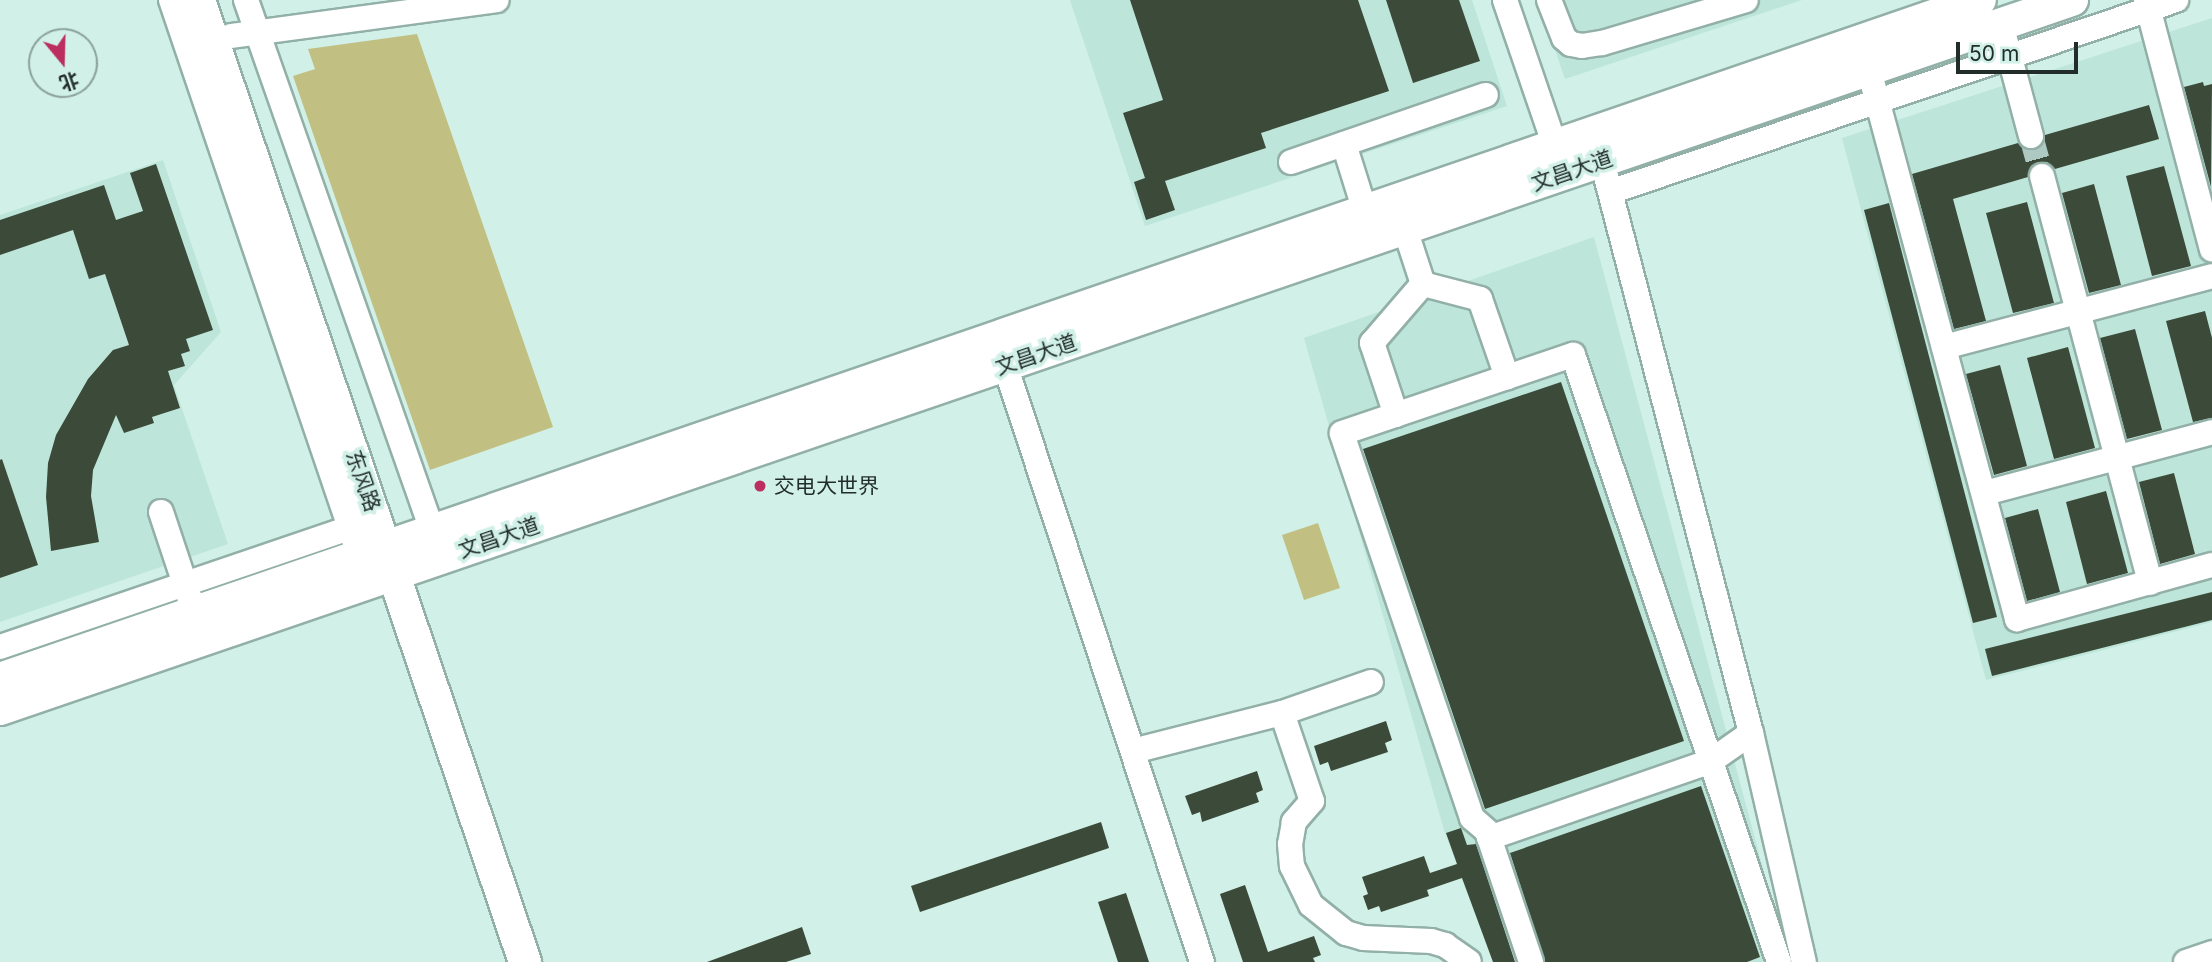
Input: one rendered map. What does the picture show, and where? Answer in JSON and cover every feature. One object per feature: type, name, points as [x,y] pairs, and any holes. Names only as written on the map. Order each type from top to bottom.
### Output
[{"type":"main road","name":"东风路","points":[[199,0],[391,548],[545,962]]},
{"type":"main road","name":"东风路","points":[[219,0],[244,34],[391,548],[525,962]]},
{"type":"main road","name":"文昌大道","points":[[0,709],[391,548],[1980,0]]},
{"type":"main road","name":"文昌大道","points":[[3,657],[190,599],[391,548],[1006,365],[2072,0]]},
{"type":"street","points":[[171,0],[391,548]]},
{"type":"street","points":[[246,0],[244,34],[498,0]]},
{"type":"street","points":[[1505,0],[1555,146]]},
{"type":"street","points":[[1549,0],[1564,38],[1572,44],[1582,46],[1602,43],[1745,0]]},
{"type":"street","points":[[1610,192],[2010,58],[2147,5],[2176,0]]},
{"type":"street","points":[[2147,5],[2212,249]]},
{"type":"street","points":[[2001,24],[2031,136]]},
{"type":"street","points":[[1869,70],[2017,619],[2212,565]]},
{"type":"street","points":[[1291,162],[1486,95]]},
{"type":"street","points":[[1344,144],[1364,211]]},
{"type":"street","points":[[1602,161],[1751,733],[1798,960]]},
{"type":"street","points":[[2042,176],[2150,583]]},
{"type":"street","points":[[1405,229],[1423,284]]},
{"type":"street","points":[[1944,347],[2212,276]]},
{"type":"street","points":[[1423,284],[1480,299],[1507,377]]},
{"type":"street","points":[[1396,415],[1372,343],[1423,284]]},
{"type":"street","points":[[1531,962],[1487,831],[1472,818],[1342,433],[1573,355],[1779,962]]},
{"type":"street","points":[[1006,365],[1202,962]]},
{"type":"street","points":[[1984,493],[2212,432]]},
{"type":"street","points":[[161,512],[190,599]]},
{"type":"street","points":[[1133,751],[1282,713],[1371,682]]},
{"type":"street","points":[[1282,713],[1312,801],[1294,822],[1290,844],[1292,866],[1311,905],[1346,933],[1363,938],[1431,941],[1445,945],[1469,962]]},
{"type":"street","points":[[1489,838],[1711,761],[1751,733]]},
{"type":"street","points":[[2186,962],[2212,953]]},
{"type":"shaded area","points":[[1070,0],[1472,0],[1507,106],[1145,226]]},
{"type":"shaded area","points":[[1538,0],[1802,0],[1565,79]]},
{"type":"shaded area","points":[[2212,18],[2212,622],[1986,680],[1842,138]]},
{"type":"shaded area","points":[[417,34],[553,427],[430,470],[293,76],[315,69],[308,49]]},
{"type":"shaded area","points":[[163,160],[221,332],[174,385],[228,544],[0,622],[0,215]]},
{"type":"shaded area","points":[[1594,237],[1788,962],[1493,962],[1444,830],[1304,338]]},
{"type":"shaded area","points":[[1318,523],[1340,588],[1304,600],[1282,535]]},
{"type":"building","points":[[1130,0],[1358,0],[1389,91],[1261,133],[1266,148],[1165,181],[1175,210],[1146,220],[1134,182],[1145,178],[1123,113],[1163,100]]},
{"type":"building","points":[[1386,0],[1459,0],[1480,61],[1413,83]]},
{"type":"building","points":[[2203,82],[2204,86],[2212,84],[2211,187],[2184,87]]},
{"type":"building","points":[[2149,105],[2159,139],[2055,169],[2047,162],[2038,162],[2031,166],[2028,177],[1953,199],[1986,321],[1954,329],[1912,174],[2018,143],[2027,150],[2035,150],[2042,146],[2045,135]]},
{"type":"building","points":[[156,164],[213,330],[186,339],[190,351],[181,354],[185,366],[168,371],[180,408],[152,417],[154,423],[124,433],[116,415],[93,470],[91,496],[99,542],[51,551],[46,497],[48,463],[56,435],[88,379],[113,350],[129,345],[105,274],[89,279],[73,230],[0,255],[0,220],[104,185],[116,220],[143,211],[130,173]]},
{"type":"building","points":[[2164,166],[2191,266],[2152,276],[2126,176]]},
{"type":"building","points":[[2094,184],[2121,285],[2089,293],[2062,193]]},
{"type":"building","points":[[2027,202],[2054,303],[2013,313],[1986,213]]},
{"type":"building","points":[[1889,203],[1997,617],[1973,623],[1864,210]]},
{"type":"building","points":[[2205,311],[2212,338],[2212,418],[2193,422],[2166,321]]},
{"type":"building","points":[[2135,329],[2162,430],[2127,439],[2100,338]]},
{"type":"building","points":[[2068,347],[2095,448],[2054,459],[2027,358]]},
{"type":"building","points":[[2000,365],[2027,466],[1994,475],[1966,374]]},
{"type":"building","points":[[1561,382],[1684,741],[1485,809],[1363,449]]},
{"type":"building","points":[[2,459],[38,565],[0,578],[0,460]]},
{"type":"building","points":[[2174,473],[2195,554],[2160,564],[2139,482]]},
{"type":"building","points":[[2106,491],[2128,573],[2087,584],[2066,502]]},
{"type":"building","points":[[2038,509],[2060,592],[2027,601],[2005,518]]},
{"type":"building","points":[[2212,592],[2212,620],[1992,676],[1985,649]]},
{"type":"building","points":[[1386,721],[1392,740],[1385,743],[1388,752],[1331,771],[1328,762],[1320,765],[1314,746]]},
{"type":"building","points":[[1257,771],[1263,790],[1256,793],[1259,802],[1202,822],[1200,812],[1192,815],[1185,796]]},
{"type":"building","points":[[1701,786],[1760,957],[1747,962],[1545,962],[1510,853]]},
{"type":"building","points":[[1101,822],[1109,848],[920,912],[911,886]]},
{"type":"building","points":[[1461,828],[1467,845],[1476,844],[1515,962],[1493,962],[1462,878],[1427,890],[1429,896],[1381,912],[1379,906],[1368,910],[1363,896],[1368,894],[1362,877],[1424,856],[1430,873],[1457,864],[1446,833]]},
{"type":"building","points":[[1245,885],[1268,952],[1314,936],[1321,955],[1313,958],[1315,962],[1243,962],[1220,894]]},
{"type":"building","points":[[1126,893],[1149,962],[1118,962],[1098,902]]},
{"type":"building","points":[[802,927],[811,954],[786,962],[707,962]]},
{"type":"tunnel","points":[[2031,136],[2042,176]]},
{"type":"place","name":"交电大世界","points":[[760,486]]}]
